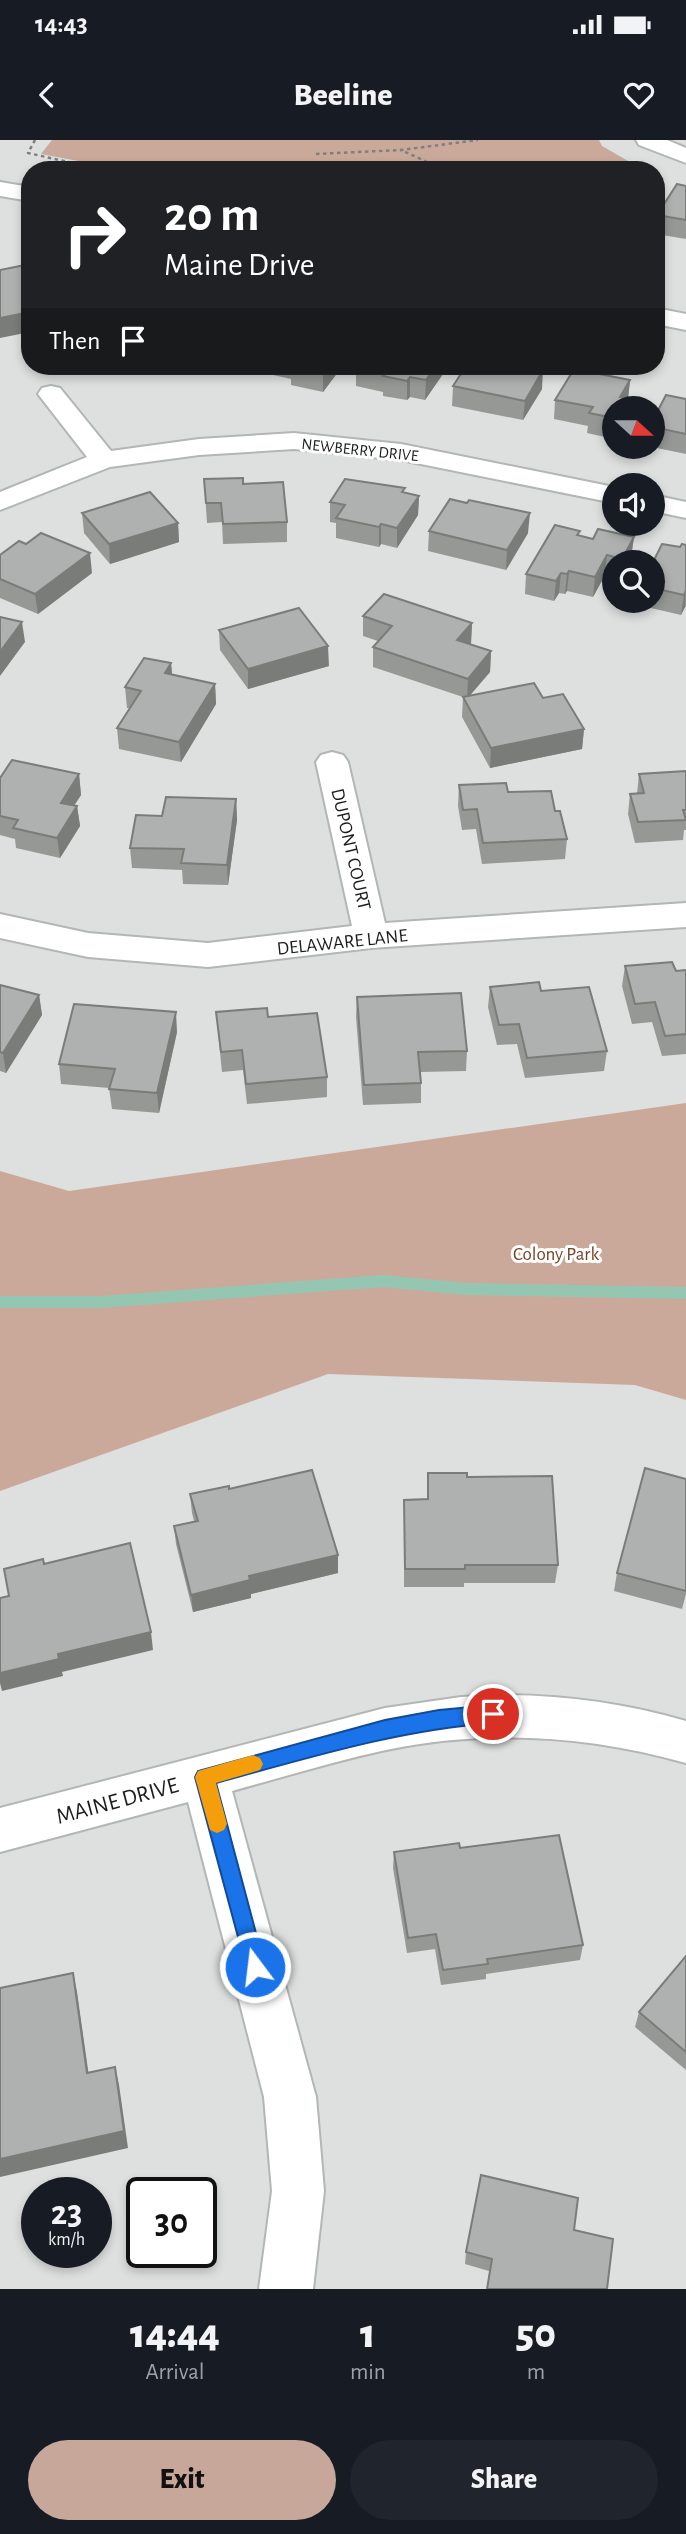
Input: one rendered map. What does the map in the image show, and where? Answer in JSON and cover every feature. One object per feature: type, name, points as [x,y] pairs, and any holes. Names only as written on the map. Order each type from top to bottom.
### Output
[{"type":"street","points":[[647,140],[686,156]]},
{"type":"street","points":[[0,189],[21,192]]},
{"type":"street","points":[[665,318],[686,322]]},
{"type":"street","points":[[51,394],[103,460]]},
{"type":"street","name":"NEWBERRY DRIVE","points":[[0,502],[103,460],[236,444],[294,441],[435,458],[602,493]]},
{"type":"street","points":[[665,506],[686,510]]},
{"type":"street","name":"DUPONT COURT","points":[[332,762],[371,936]]},
{"type":"street","name":"DELAWARE LANE","points":[[0,926],[88,945],[208,956],[371,936],[686,915]]},
{"type":"street","name":"MAINE DRIVE","points":[[0,1830],[385,1729],[439,1718],[493,1714],[546,1715],[601,1721],[686,1742]]},
{"type":"street","points":[[205,1777],[290,2097],[298,2191],[286,2289]]},
{"type":"path","points":[[35,140],[28,153],[64,161]]},
{"type":"path","points":[[316,154],[401,150],[478,140]]},
{"type":"path","points":[[401,150],[425,161]]},
{"type":"green space","points":[[52,140],[599,140],[602,146],[628,161],[78,161],[41,154]]},
{"type":"green space","name":"Colony Park","points":[[686,1103],[686,1400],[635,1385],[328,1374],[0,1491],[0,1171],[69,1191]]},
{"type":"building","points":[[677,184],[686,186],[686,220],[665,216],[665,203]]},
{"type":"building","points":[[21,266],[21,314],[0,318],[0,270]]},
{"type":"building","points":[[430,375],[426,380],[410,377],[407,381],[383,376]]},
{"type":"building","points":[[460,375],[540,375],[525,401],[453,386]]},
{"type":"building","points":[[570,375],[605,375],[630,380],[621,396],[602,396],[602,416],[589,413],[593,407],[555,400]]},
{"type":"building","points":[[665,397],[686,399],[686,434],[665,430]]},
{"type":"building","points":[[243,478],[243,484],[283,482],[287,522],[223,524],[221,503],[206,503],[204,479]]},
{"type":"building","points":[[345,479],[405,488],[402,492],[419,496],[397,528],[336,518],[345,505],[330,502]]},
{"type":"building","points":[[150,492],[178,523],[109,544],[82,513]]},
{"type":"building","points":[[450,499],[467,503],[469,500],[530,513],[507,550],[429,531]]},
{"type":"building","points":[[555,525],[580,531],[577,535],[593,539],[598,529],[602,530],[602,536],[634,537],[627,550],[602,550],[602,564],[595,577],[569,571],[567,574],[561,573],[556,581],[526,574]]},
{"type":"building","points":[[41,533],[90,553],[35,594],[0,579],[0,555],[19,541],[26,544]]},
{"type":"building","points":[[662,544],[680,547],[682,544],[686,545],[684,595],[665,591],[665,550],[659,550]]},
{"type":"building","points":[[384,594],[472,623],[457,640],[491,651],[468,679],[373,647],[392,626],[363,616]]},
{"type":"building","points":[[299,608],[328,646],[248,669],[219,630]]},
{"type":"building","points":[[0,617],[22,622],[0,652]]},
{"type":"building","points":[[144,658],[171,663],[165,673],[215,684],[179,742],[117,728],[141,691],[125,687]]},
{"type":"building","points":[[534,683],[543,698],[563,694],[584,729],[491,748],[463,697]]},
{"type":"building","points":[[12,760],[79,774],[61,803],[77,806],[57,838],[13,828],[18,820],[0,816],[0,778]]},
{"type":"building","points":[[686,771],[686,810],[683,810],[686,820],[638,822],[630,794],[644,793],[639,774]]},
{"type":"building","points":[[506,783],[508,792],[551,791],[555,811],[560,811],[567,839],[483,843],[477,809],[463,810],[459,785]]},
{"type":"building","points":[[166,797],[236,799],[227,865],[181,863],[184,849],[130,848],[136,815],[162,816]]},
{"type":"building","points":[[672,962],[676,971],[686,970],[686,1034],[665,1036],[655,1002],[635,1004],[625,966]]},
{"type":"building","points":[[539,982],[541,991],[589,987],[607,1051],[527,1058],[519,1024],[499,1025],[490,987]]},
{"type":"building","points":[[0,985],[39,995],[3,1053],[0,1052]]},
{"type":"building","points":[[461,993],[467,1051],[418,1052],[421,1083],[364,1085],[357,997]]},
{"type":"building","points":[[74,1004],[176,1012],[157,1093],[109,1089],[115,1069],[59,1064]]},
{"type":"building","points":[[267,1008],[268,1017],[317,1013],[327,1077],[246,1084],[242,1050],[221,1052],[216,1012]]},
{"type":"building","points":[[645,1468],[686,1479],[686,1591],[617,1573]]},
{"type":"building","points":[[312,1470],[338,1555],[249,1576],[250,1580],[191,1595],[174,1526],[198,1521],[190,1494],[229,1486],[229,1489]]},
{"type":"building","points":[[428,1473],[467,1473],[467,1477],[552,1476],[558,1565],[465,1565],[465,1569],[405,1569],[404,1500],[428,1499]]},
{"type":"building","points":[[130,1543],[151,1632],[58,1654],[59,1659],[0,1673],[0,1598],[9,1596],[4,1569],[43,1559],[44,1564]]},
{"type":"building","points":[[559,1835],[583,1945],[487,1959],[488,1964],[443,1970],[436,1934],[408,1938],[394,1852],[459,1843],[460,1848]]},
{"type":"building","points":[[686,1956],[686,2052],[639,2012]]},
{"type":"building","points":[[73,1973],[87,2073],[115,2067],[124,2131],[0,2159],[0,1988]]},
{"type":"building","points":[[481,2175],[578,2198],[574,2230],[613,2239],[607,2289],[487,2289],[492,2259],[466,2252]]},
{"type":"waterway","points":[[0,1302],[100,1302],[383,1281],[466,1289],[686,1293]]},
{"type":"slow traffic","points":[[217,1824],[205,1777],[253,1764]]},
{"type":"route","points":[[255,1967],[205,1777],[385,1729],[439,1718],[493,1714]]}]
